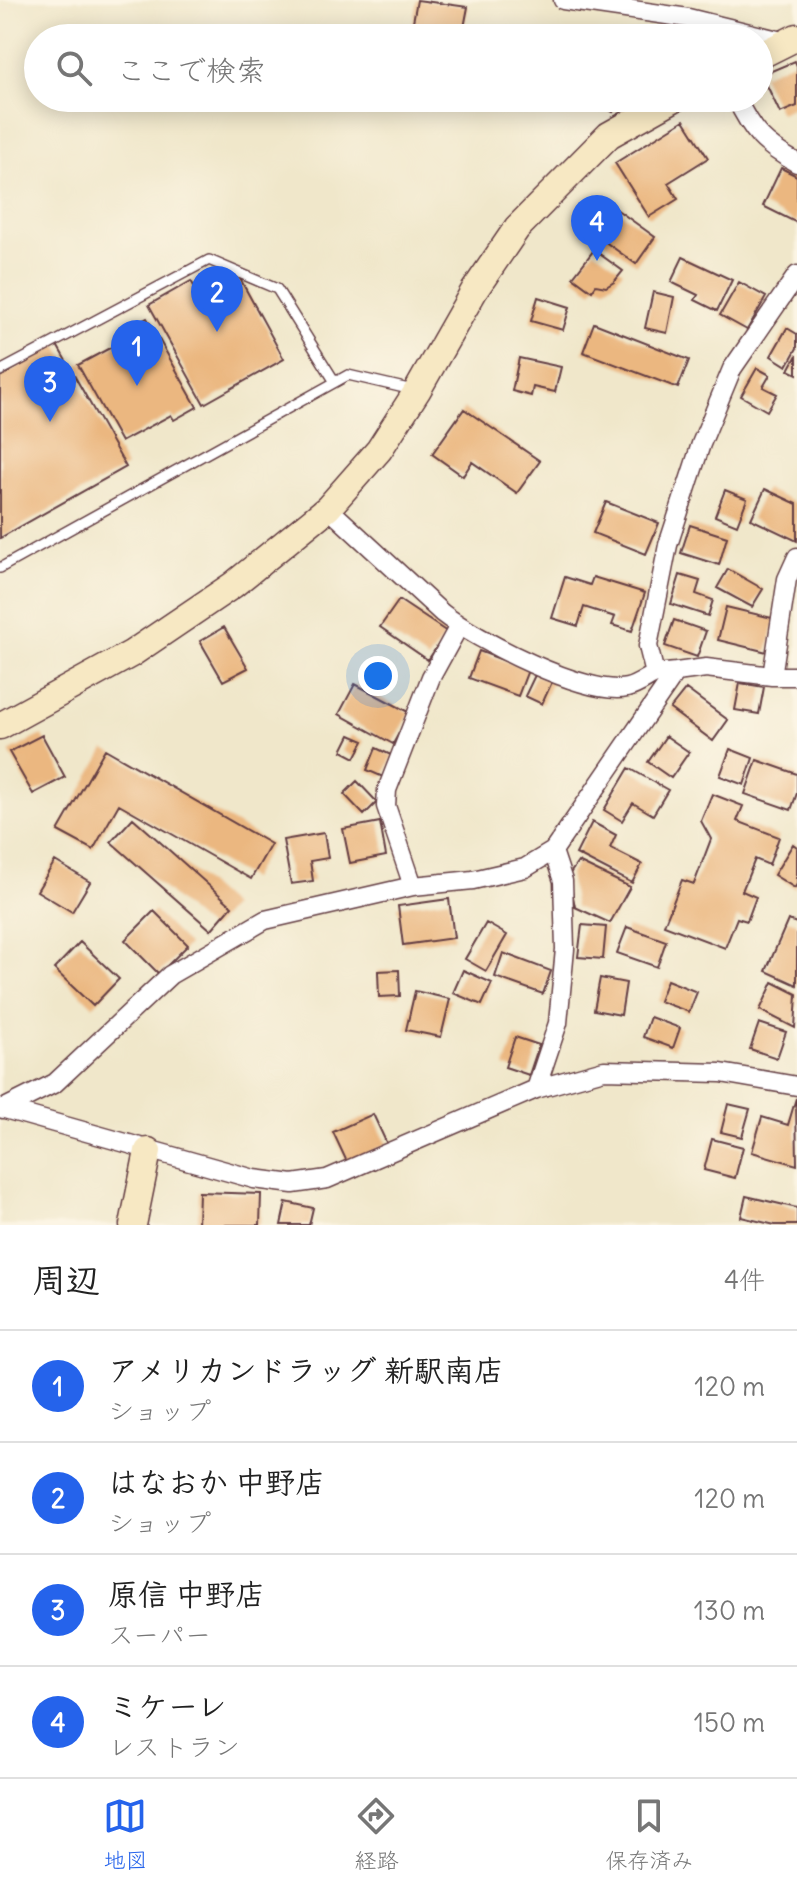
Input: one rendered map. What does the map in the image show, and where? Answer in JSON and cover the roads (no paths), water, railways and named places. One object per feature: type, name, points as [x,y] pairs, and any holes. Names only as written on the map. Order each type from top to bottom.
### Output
[{"type":"street","points":[[563,0],[717,24]]},
{"type":"street","points":[[773,49],[791,39]]},
{"type":"street","points":[[0,726],[131,654],[233,585],[328,508],[379,450],[474,291],[517,228],[609,135],[650,112]]},
{"type":"street","points":[[743,112],[750,126],[770,148],[797,163]]},
{"type":"street","points":[[655,674],[648,646],[668,545],[701,444],[732,369],[797,275]]},
{"type":"street","points":[[328,508],[459,626],[577,683],[601,688],[628,688],[655,674],[706,668],[797,676]]},
{"type":"street","points":[[772,676],[787,579],[797,557]]},
{"type":"street","points":[[413,886],[386,806],[387,790],[431,677],[459,626]]},
{"type":"street","points":[[2,1108],[55,1083],[170,975],[265,920],[413,886],[473,880],[525,868],[553,851],[676,672]]},
{"type":"street","points":[[536,1089],[558,1023],[565,949],[563,881],[553,851]]},
{"type":"street","points":[[2,1108],[254,1179],[293,1184],[327,1179],[536,1089],[604,1070],[721,1073],[797,1086]]},
{"type":"street","points":[[133,1225],[148,1151]]},
{"type":"lane","points":[[0,371],[209,260],[277,289],[335,382]]},
{"type":"lane","points":[[0,568],[348,375],[417,391]]},
{"type":"place","name":"ミケーレ","points":[[597,261]]},
{"type":"place","name":"はなおか 中野店","points":[[217,332]]},
{"type":"place","name":"アメリカンドラッグ 新駅南店","points":[[137,386]]},
{"type":"place","name":"原信 中野店","points":[[50,422]]}]
